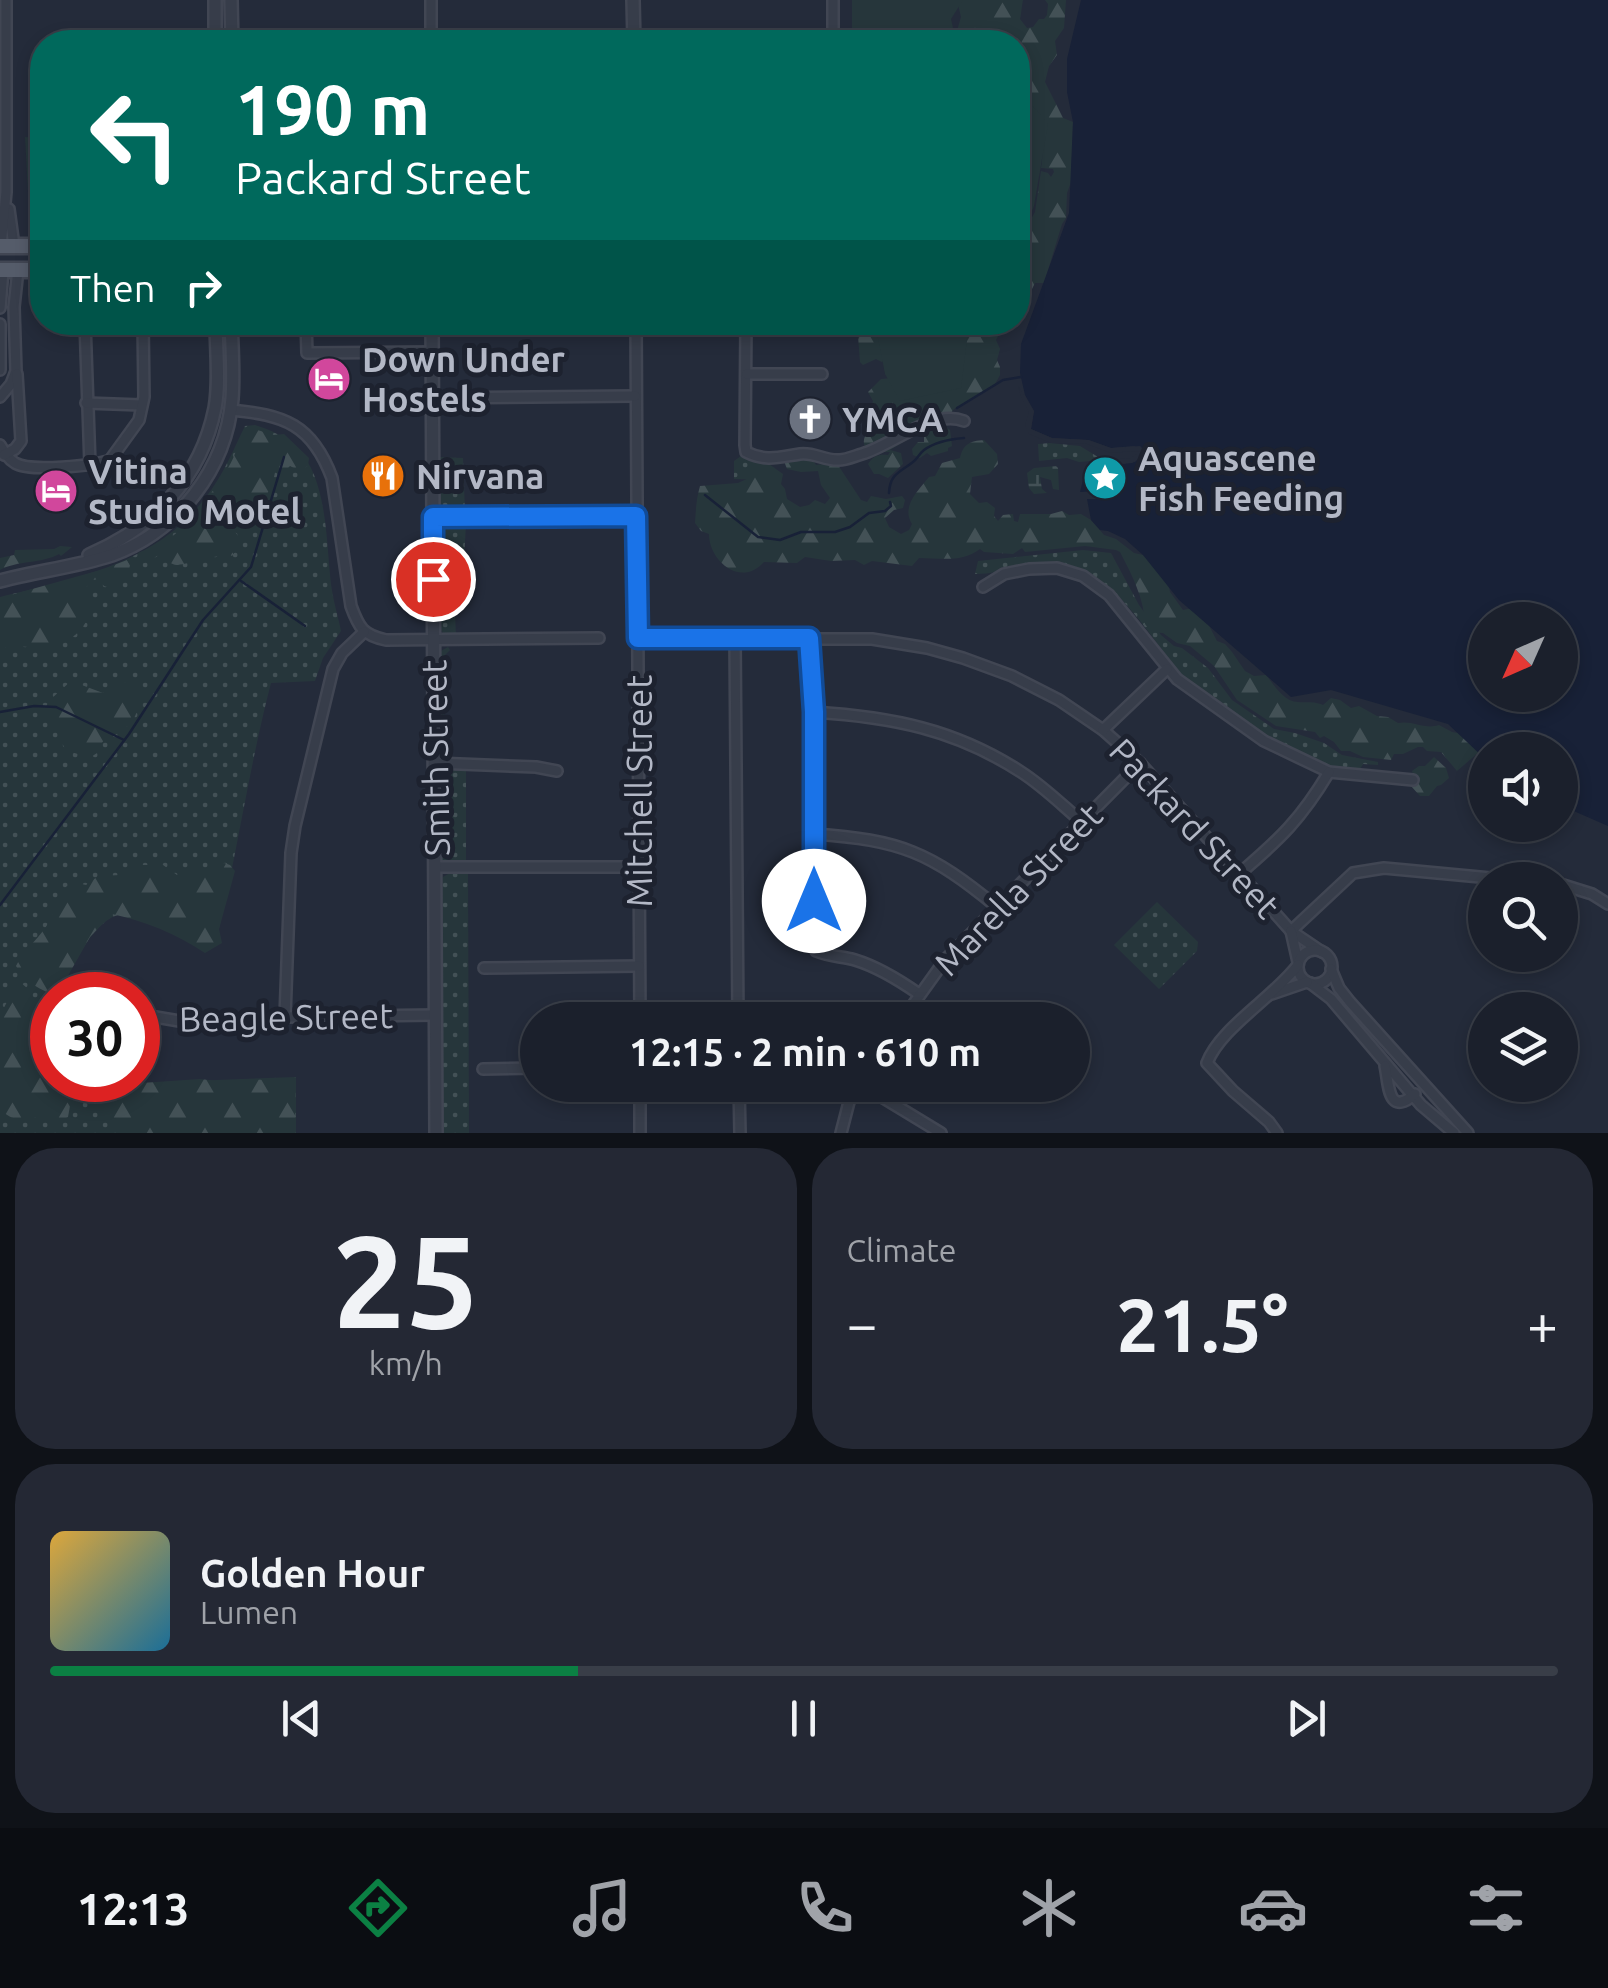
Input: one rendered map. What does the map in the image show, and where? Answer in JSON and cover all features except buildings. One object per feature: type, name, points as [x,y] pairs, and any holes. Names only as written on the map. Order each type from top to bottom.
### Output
[{"type":"main road","points":[[5,246],[7,270]]},
{"type":"street","points":[[5,246],[6,0]]},
{"type":"street","points":[[215,30],[216,0]]},
{"type":"street","points":[[231,0],[232,30]]},
{"type":"street","points":[[431,0],[431,30]]},
{"type":"street","points":[[633,0],[634,30]]},
{"type":"street","points":[[833,0],[833,30]]},
{"type":"street","points":[[0,308],[7,270]]},
{"type":"street","points":[[7,270],[24,466]]},
{"type":"street","points":[[0,324],[0,370]]},
{"type":"street","points":[[85,335],[90,465]]},
{"type":"street","points":[[2,452],[24,466],[90,465],[112,458],[138,422],[144,397],[143,335]]},
{"type":"street","points":[[47,569],[90,555],[141,527],[164,507],[191,472],[215,408],[216,335]]},
{"type":"street","points":[[0,581],[112,554],[146,539],[196,493],[225,435],[230,410],[231,335]]},
{"type":"street","points":[[306,335],[307,353],[432,352]]},
{"type":"street","name":"Smith Street","points":[[432,335],[436,1133]]},
{"type":"street","name":"Mitchell Street","points":[[636,335],[640,1002]]},
{"type":"street","points":[[746,335],[744,445],[750,454],[777,459],[814,454],[838,460],[877,449],[933,420],[964,420]]},
{"type":"street","points":[[0,340],[14,339]]},
{"type":"street","points":[[216,353],[232,353]]},
{"type":"street","points":[[0,397],[11,384],[16,366]]},
{"type":"street","points":[[747,374],[822,374]]},
{"type":"street","points":[[0,378],[11,384]]},
{"type":"street","points":[[433,398],[636,396]]},
{"type":"street","points":[[86,403],[142,404]]},
{"type":"street","points":[[215,408],[278,417],[315,442],[332,478],[352,606],[364,632],[386,640],[599,638]]},
{"type":"street","points":[[2,452],[18,447],[21,441]]},
{"type":"street","points":[[433,517],[636,516]]},
{"type":"street","points":[[983,588],[1004,574],[1029,569],[1056,568],[1083,576],[1109,595],[1184,685],[1264,741],[1329,772],[1413,780]]},
{"type":"street","points":[[285,1017],[291,853],[296,826],[334,669],[342,653],[364,632]]},
{"type":"street","name":"Packard Street","points":[[638,638],[852,638],[894,642],[963,658],[1035,688],[1103,730],[1140,763],[1291,931],[1322,952]]},
{"type":"street","points":[[735,638],[738,1002]]},
{"type":"street","points":[[809,638],[814,712],[816,950],[874,967],[919,994]]},
{"type":"street","points":[[1103,730],[1167,668]]},
{"type":"street","points":[[814,712],[905,722],[958,740],[1023,774],[1082,822]]},
{"type":"street","points":[[435,763],[556,771]]},
{"type":"street","name":"Marella Street","points":[[914,1002],[945,960],[1140,763]]},
{"type":"street","points":[[1239,874],[1284,835],[1329,772]]},
{"type":"street","points":[[814,834],[881,841],[909,849],[959,876],[997,906]]},
{"type":"street","points":[[436,868],[638,866]]},
{"type":"street","points":[[1291,931],[1353,874],[1384,868],[1468,876]]},
{"type":"street","points":[[1578,890],[1608,904]]},
{"type":"street","name":"Packard Street","points":[[1291,931],[1298,963]]},
{"type":"street","points":[[1277,1133],[1207,1062],[1218,1043],[1272,994],[1305,953],[1316,950],[1330,960],[1343,994],[1468,1133]]},
{"type":"street","points":[[1298,963],[1299,974],[1330,999],[1421,1105],[1454,1133]]},
{"type":"street","points":[[484,968],[640,966]]},
{"type":"street","points":[[1272,994],[1324,981],[1331,969]]},
{"type":"street","name":"Beagle Street","points":[[160,1017],[191,1022],[436,1016]]},
{"type":"street","points":[[1382,1059],[1388,1093],[1400,1102],[1424,1086]]},
{"type":"street","points":[[482,1068],[520,1068]]},
{"type":"street","points":[[640,1102],[640,1133]]},
{"type":"street","points":[[739,1102],[740,1133]]},
{"type":"street","points":[[841,1133],[849,1102]]},
{"type":"street","points":[[889,1102],[942,1133]]},
{"type":"green space","points":[[852,0],[963,0],[951,19],[953,30],[852,30]]},
{"type":"green space","points":[[960,0],[1023,0],[1020,19],[1027,28],[1047,15],[1045,0],[1066,0],[1064,28],[1055,41],[1057,55],[1045,82],[1063,118],[1073,122],[1071,182],[1066,218],[1044,283],[1035,283],[1030,293],[1030,221],[1041,171],[1051,177],[1054,172],[1041,168],[1040,115],[1030,106],[1030,30],[957,30],[961,17]]},
{"type":"green space","points":[[1030,104],[1048,124],[1030,216]]},
{"type":"green space","points":[[25,137],[30,137],[30,229]]},
{"type":"green space","points":[[858,335],[882,337],[887,356],[882,362],[860,362]]},
{"type":"green space","points":[[877,335],[968,335],[961,388],[900,401],[885,374]]},
{"type":"green space","points":[[915,335],[998,335],[1000,375],[995,384],[954,409],[945,420],[922,431],[917,425],[912,429],[905,441],[890,450],[901,453],[903,464],[888,478],[874,474],[868,464],[874,457],[890,452],[871,455],[864,444],[867,432],[862,419],[873,401],[868,392],[881,379],[894,378]]},
{"type":"green space","points":[[255,425],[292,444],[315,477],[324,512],[331,584],[341,631],[323,658],[315,681],[271,683],[219,929],[147,914],[120,915],[94,933],[70,972],[30,972],[30,1102],[160,1102],[160,1082],[296,1077],[296,1133],[0,1133],[0,597],[93,572],[149,548],[197,508],[221,474],[245,426]]},
{"type":"green space","points":[[938,427],[950,430],[952,446],[948,451],[931,456],[927,453],[920,458],[913,455],[912,449],[918,442],[924,442],[924,435]]},
{"type":"green space","points":[[251,428],[284,434],[309,458],[308,466],[300,471],[290,466],[276,468],[258,524],[242,515],[237,518],[237,549],[232,556],[227,553],[177,565],[169,562],[168,555],[161,554],[144,563],[138,560],[138,553],[174,535],[196,513]]},
{"type":"green space","points":[[984,440],[997,454],[998,464],[989,474],[972,477],[970,494],[979,503],[987,502],[995,508],[998,521],[1003,515],[1013,514],[1018,522],[1020,514],[1081,514],[1104,535],[1143,555],[1166,575],[1170,592],[1183,610],[1193,608],[1205,618],[1217,641],[1225,644],[1245,671],[1254,676],[1266,675],[1288,699],[1323,705],[1331,698],[1398,723],[1439,725],[1468,740],[1468,762],[1457,771],[1441,752],[1423,747],[1394,754],[1391,760],[1363,757],[1341,751],[1334,742],[1315,732],[1276,726],[1237,700],[1214,666],[1190,646],[1163,633],[1151,632],[1145,624],[1133,578],[1116,550],[1085,546],[1025,552],[1022,548],[1013,554],[980,549],[958,558],[919,558],[912,566],[872,561],[864,565],[855,560],[805,557],[797,563],[764,562],[755,569],[736,572],[720,562],[709,534],[695,523],[700,486],[738,483],[751,477],[755,463],[766,462],[783,474],[781,484],[787,499],[800,507],[815,500],[825,504],[830,498],[818,471],[787,469],[784,461],[811,457],[816,465],[836,462],[861,500],[867,502],[871,496],[902,496],[903,508],[885,518],[889,527],[901,534],[912,524],[908,511],[916,493],[929,477],[935,476],[942,463],[960,458],[963,449]]},
{"type":"green space","points":[[1038,444],[1080,446],[1103,460],[1039,461]]},
{"type":"green space","points":[[741,456],[752,461],[771,461],[767,480],[734,479],[734,461]]},
{"type":"green space","points":[[438,457],[463,458],[465,512],[448,513],[440,504]]},
{"type":"green space","points":[[1056,466],[1059,490],[1053,489],[1051,480],[1040,477],[1047,493],[1034,494],[1027,473],[1034,468]]},
{"type":"green space","points":[[466,522],[464,564],[454,592],[456,636],[446,636],[439,628],[438,527],[441,523]]},
{"type":"green space","points":[[72,547],[61,556],[0,570],[0,558],[14,555],[15,550]]},
{"type":"green space","points":[[1083,550],[1111,553],[1139,605],[1161,635],[1208,668],[1232,700],[1274,729],[1324,743],[1342,755],[1378,765],[1363,764],[1359,771],[1322,763],[1254,728],[1189,683],[1121,599],[1090,574],[1048,564],[975,574],[978,561]]},
{"type":"green space","points":[[127,560],[127,580],[110,588],[98,579],[93,580],[83,591],[83,598],[92,606],[81,630],[70,639],[49,653],[15,646],[4,648],[0,655],[0,598]]},
{"type":"green space","points":[[448,647],[450,650],[443,657],[444,744],[451,746],[449,758],[440,748],[439,658]]},
{"type":"green space","points":[[71,681],[103,693],[126,682],[142,696],[129,725],[104,741],[91,757],[66,751],[45,708]]},
{"type":"green space","points":[[1434,757],[1446,768],[1449,778],[1429,796],[1420,796],[1411,786],[1412,771]]},
{"type":"green space","points":[[466,771],[466,862],[441,861],[440,772]]},
{"type":"green space","points":[[224,863],[235,871],[219,929],[222,943],[205,953],[160,929],[112,914],[90,937],[70,972],[30,972],[30,982],[16,966],[46,926],[59,896],[69,885],[86,885],[98,876],[121,875],[140,865],[163,865],[177,875]]},
{"type":"green space","points":[[450,873],[468,873],[469,1133],[442,1133],[440,885]]},
{"type":"green space","points":[[1157,902],[1198,942],[1197,951],[1159,989],[1114,945]]},
{"type":"green space","points":[[20,982],[30,995],[30,1102],[71,1102],[68,1117],[57,1123],[31,1117],[18,1119],[0,1109],[0,1015],[10,985]]},
{"type":"green space","points":[[296,1081],[295,1133],[121,1133],[90,1102],[160,1102],[160,1082]]},
{"type":"water","points":[[1081,0],[1608,0],[1608,826],[1578,813],[1578,732],[1468,732],[1468,743],[1448,724],[1331,690],[1291,697],[1179,600],[1125,539],[1100,530],[1091,520],[1087,499],[1100,499],[1099,491],[1080,492],[1086,468],[1135,462],[1145,451],[1134,446],[1111,448],[1088,440],[1052,438],[1031,429],[1034,411],[1020,373],[1021,344],[1024,335],[1030,335],[1030,319],[1069,213],[1073,122],[1067,92],[1067,59]]},
{"type":"pier","points":[[1018,386],[1034,411],[1031,429],[1052,438],[1089,440],[1111,448],[1140,446],[1145,451],[1143,457],[1132,463],[1086,468],[1087,462],[1131,458],[1140,452],[1111,453],[1087,444],[1051,443],[1029,434],[1025,425],[1029,412]]},
{"type":"waterway","points":[[957,408],[1003,380],[1021,377]]},
{"type":"waterway","points":[[889,493],[893,478],[924,450],[943,441],[964,438]]},
{"type":"waterway","points":[[0,905],[129,734],[203,620],[251,567],[284,457]]},
{"type":"waterway","points":[[705,495],[758,537],[780,540],[801,532],[835,532],[850,527],[869,513],[885,511],[890,502]]},
{"type":"waterway","points":[[241,581],[305,626]]},
{"type":"waterway","points":[[0,712],[56,707],[124,740]]},
{"type":"place","name":"Down Under Hostels","points":[[329,379]]},
{"type":"place","name":"YMCA","points":[[810,419]]},
{"type":"place","name":"Nirvana","points":[[383,476]]},
{"type":"place","name":"Aquascene Fish Feeding","points":[[1105,478]]},
{"type":"place","name":"Vitina Studio Motel","points":[[56,491]]},
{"type":"route","points":[[433,579],[433,517],[636,516],[638,638],[809,638],[814,712],[814,901]]}]
